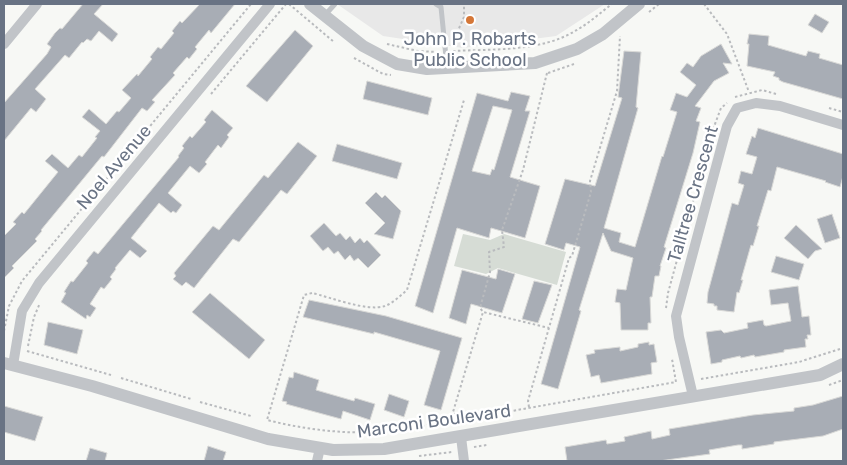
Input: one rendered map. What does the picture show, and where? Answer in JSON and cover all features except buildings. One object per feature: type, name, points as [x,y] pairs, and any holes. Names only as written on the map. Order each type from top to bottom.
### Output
[{"type":"street","points":[[4,44],[37,4]]},
{"type":"street","name":"Noel Avenue","points":[[8,364],[22,311],[39,284],[270,4]]},
{"type":"street","points":[[310,4],[364,46],[397,64],[427,69],[535,63],[574,51],[603,34],[639,4]]},
{"type":"street","name":"Talltree Crescent","points":[[693,396],[676,316],[727,126],[737,108],[756,103],[780,106],[843,125]]},
{"type":"street","name":"Marconi Boulevard","points":[[8,364],[92,386],[268,439],[334,450],[384,449],[460,437],[820,375],[843,364]]},
{"type":"street","points":[[460,437],[464,461]]},
{"type":"street","points":[[317,461],[320,448]]},
{"type":"lane","points":[[325,16],[335,4]]},
{"type":"lane","points":[[436,4],[441,8],[447,68]]},
{"type":"path","points":[[4,331],[10,306],[22,281],[250,4]]},
{"type":"path","points":[[208,97],[287,4],[334,42]]},
{"type":"path","points":[[464,4],[464,17],[452,44],[451,51],[534,46],[554,41],[574,32],[612,4]]},
{"type":"path","points":[[704,4],[727,34],[749,92]]},
{"type":"path","points":[[529,408],[528,401],[569,258],[572,256],[591,192],[590,181],[617,91],[620,36]]},
{"type":"path","points":[[381,42],[418,51],[445,51]]},
{"type":"path","points":[[459,420],[453,412],[482,312],[480,308],[490,272],[489,252],[504,247],[502,230],[523,170],[547,73]]},
{"type":"path","points":[[735,96],[762,90],[780,95]]},
{"type":"path","points":[[464,100],[407,290],[398,299],[384,307],[366,307],[312,292],[304,295],[267,420],[295,427],[346,432],[378,432],[473,417]]},
{"type":"path","points":[[666,313],[668,293],[712,132],[721,108],[728,102]]},
{"type":"path","points":[[825,107],[843,112]]},
{"type":"path","points":[[42,298],[34,317],[27,351],[111,375]]},
{"type":"path","points":[[482,312],[549,328]]},
{"type":"path","points":[[698,379],[799,362],[843,348]]},
{"type":"path","points":[[489,415],[676,382],[672,357]]},
{"type":"path","points":[[121,378],[191,399]]},
{"type":"path","points":[[200,402],[251,416]]},
{"type":"shaded area","name":"John P. Robarts Public School","points":[[337,4],[605,4],[556,36],[463,48],[383,36]]},
{"type":"shaded area","points":[[463,234],[490,240],[504,234],[566,252],[557,285],[498,268],[486,274],[454,266]]},
{"type":"place","name":"John P. Robarts Public School","points":[[470,20]]}]
